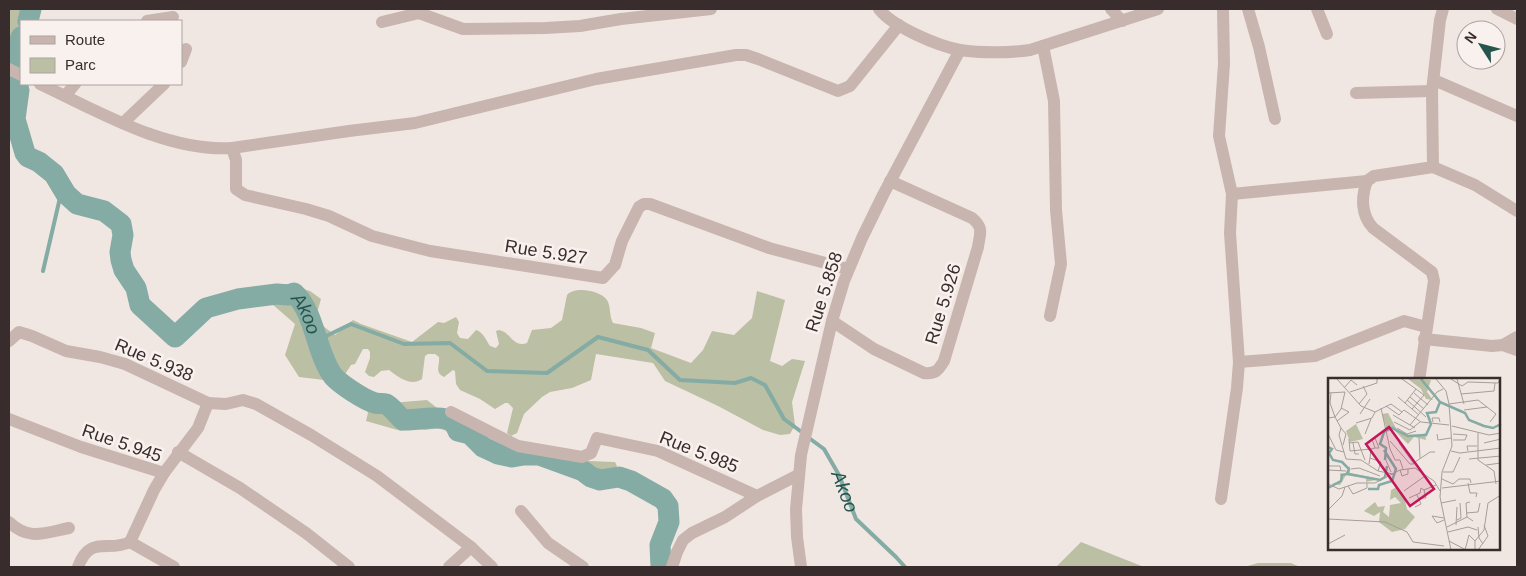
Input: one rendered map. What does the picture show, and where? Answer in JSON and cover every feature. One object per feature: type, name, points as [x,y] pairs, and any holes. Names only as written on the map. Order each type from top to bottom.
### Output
[{"type":"street","points":[[382,22],[419,13],[463,28],[545,28],[580,26],[621,19],[712,9]]},
{"type":"street","points":[[879,9],[898,25],[921,37],[960,50],[1016,52],[1043,46],[1158,9]]},
{"type":"street","points":[[1111,9],[1122,21]]},
{"type":"street","points":[[1221,499],[1239,362],[1230,233],[1232,194],[1219,136],[1224,64],[1223,9]]},
{"type":"street","points":[[1248,9],[1259,47],[1275,119]]},
{"type":"street","points":[[1317,9],[1327,34]]},
{"type":"street","points":[[1433,167],[1433,86],[1440,20],[1443,9]]},
{"type":"street","points":[[1497,9],[1517,19]]},
{"type":"street","points":[[153,20],[174,17]]},
{"type":"street","points":[[42,85],[123,123],[183,144],[221,149],[415,123],[596,79],[736,55],[758,58],[838,91],[850,86],[898,25]]},
{"type":"street","points":[[1043,46],[1054,101],[1056,210],[1061,264],[1050,316]]},
{"type":"street","points":[[182,59],[186,49]]},
{"type":"street","name":"Rue 5.858","points":[[801,567],[797,537],[798,475],[832,321],[848,269],[890,181],[960,50]]},
{"type":"street","points":[[65,96],[74,85]]},
{"type":"street","points":[[123,123],[163,85]]},
{"type":"street","points":[[1356,93],[1433,86],[1517,116]]},
{"type":"street","name":"Rue 5.927","points":[[232,148],[236,160],[236,189],[239,192],[306,209],[328,216],[372,236],[430,251],[603,278],[615,265],[622,241],[639,207],[644,204],[650,204],[770,248],[848,269]]},
{"type":"street","points":[[1232,194],[1367,181],[1374,176],[1433,167],[1474,185],[1517,211]]},
{"type":"street","name":"Rue 5.926","points":[[832,321],[874,349],[924,373],[932,374],[939,370],[944,361],[978,247],[981,228],[979,223],[972,218],[890,181]]},
{"type":"street","points":[[1367,181],[1363,200],[1366,220],[1373,228],[1432,272],[1434,281],[1419,378]]},
{"type":"street","points":[[1239,362],[1315,356],[1404,321],[1425,333],[1492,346],[1503,345],[1517,337]]},
{"type":"street","name":"Rue 5.938","points":[[9,341],[18,332],[32,336],[66,352],[100,357],[126,364],[208,403],[198,428],[164,473]]},
{"type":"street","points":[[1503,345],[1517,350]]},
{"type":"street","points":[[208,403],[226,404],[243,400],[263,408],[311,435],[377,476],[471,547],[492,567]]},
{"type":"street","name":"Rue 5.985","points":[[451,412],[518,446],[582,457],[591,453],[597,438],[658,451],[757,496]]},
{"type":"street","name":"Rue 5.945","points":[[9,420],[81,447],[164,473],[130,542]]},
{"type":"street","points":[[178,452],[240,488],[306,533],[350,567]]},
{"type":"street","points":[[672,567],[683,540],[692,533],[725,517],[757,496],[798,475]]},
{"type":"street","points":[[520,511],[548,543],[583,567]]},
{"type":"street","points":[[9,522],[23,533],[32,535],[69,528]]},
{"type":"street","points":[[78,567],[88,551],[99,545],[122,546],[130,542],[174,567]]},
{"type":"street","points":[[449,567],[471,547]]},
{"type":"green space","points":[[9,9],[39,9],[34,20],[20,20],[20,58],[9,56]]},
{"type":"green space","points":[[285,284],[310,291],[321,299],[315,320],[335,335],[353,320],[412,342],[438,322],[444,323],[456,317],[459,322],[457,333],[460,338],[468,339],[476,330],[482,334],[490,346],[496,348],[499,344],[496,331],[503,331],[515,342],[527,343],[532,330],[551,328],[562,320],[567,295],[570,292],[587,290],[599,294],[607,300],[613,323],[641,328],[655,333],[651,348],[691,363],[703,350],[712,331],[734,335],[752,318],[757,291],[785,300],[770,361],[782,366],[792,359],[805,361],[792,402],[795,425],[790,434],[780,435],[763,430],[665,381],[653,363],[596,354],[591,380],[572,388],[550,392],[542,397],[524,414],[517,433],[511,436],[507,433],[513,408],[508,403],[505,403],[495,409],[480,399],[460,390],[456,384],[455,371],[453,370],[444,377],[439,373],[439,357],[435,354],[425,356],[422,379],[409,382],[389,370],[381,371],[374,377],[369,376],[365,372],[370,352],[368,349],[363,349],[355,364],[351,365],[344,376],[376,400],[391,403],[427,400],[447,416],[479,433],[487,444],[496,447],[531,447],[589,461],[615,462],[617,466],[613,471],[583,473],[568,471],[496,457],[461,436],[438,428],[401,431],[366,421],[368,413],[365,407],[345,398],[330,383],[324,380],[299,377],[285,355],[295,324],[272,304]]},
{"type":"green space","points":[[1081,542],[1144,567],[1056,567]]},
{"type":"green space","points":[[1258,563],[1291,563],[1300,567],[1244,567]]},
{"type":"waterway","name":"Akoo","points":[[28,20],[31,9]]},
{"type":"waterway","name":"Akoo","points":[[20,41],[10,76],[19,90],[15,119],[25,153],[54,174],[66,194],[77,204],[104,211],[121,224],[123,235],[120,252],[121,260],[124,270],[136,288],[140,305],[175,337],[206,308],[238,299],[294,293],[307,311],[327,367],[333,376],[365,399],[388,405],[403,420],[447,419],[454,423],[458,431],[470,434],[483,447],[498,454],[512,457],[539,455],[583,471],[591,477],[600,480],[619,477],[631,481],[663,499],[668,506],[669,522],[660,545],[661,567]]},
{"type":"waterway","name":"Akoo","points":[[9,86],[13,83]]},
{"type":"waterway","points":[[43,271],[62,189]]},
{"type":"waterway","points":[[318,340],[351,324],[404,344],[450,343],[487,371],[547,373],[598,337],[648,350],[680,380],[735,383],[751,378],[765,385],[784,419],[803,433]]},
{"type":"waterway","name":"Akoo","points":[[809,438],[824,449],[839,475],[856,519],[905,567]]}]
